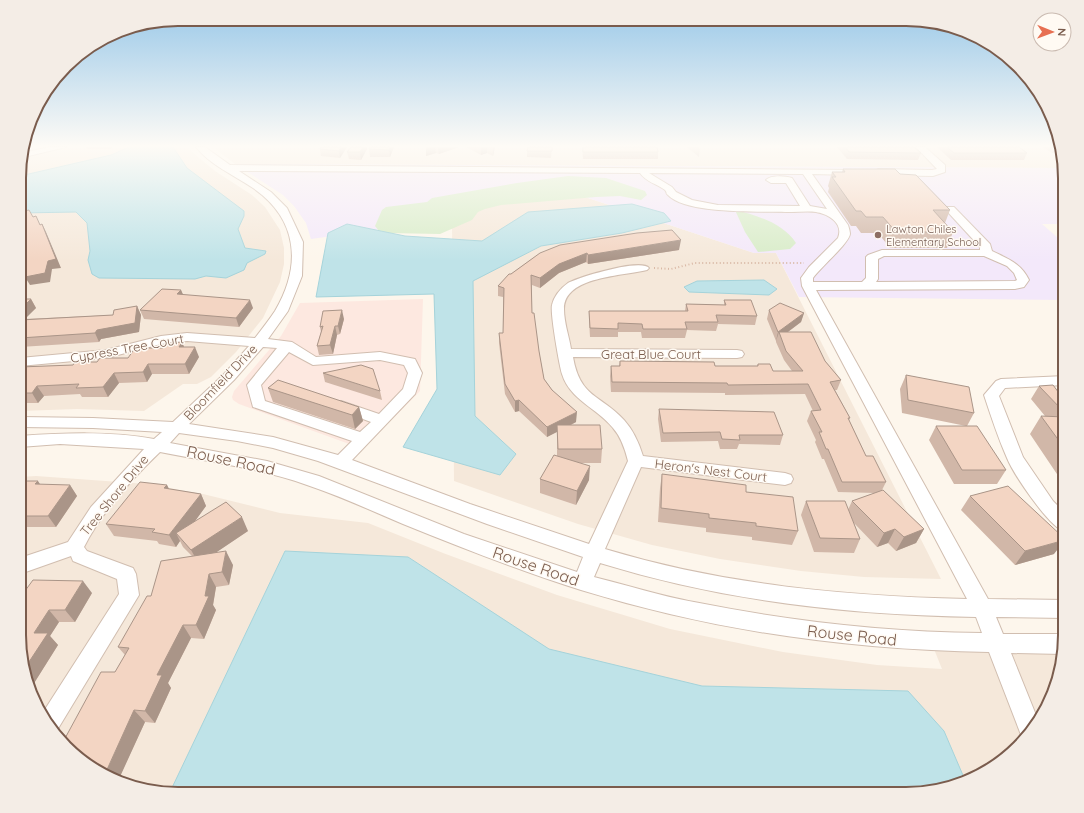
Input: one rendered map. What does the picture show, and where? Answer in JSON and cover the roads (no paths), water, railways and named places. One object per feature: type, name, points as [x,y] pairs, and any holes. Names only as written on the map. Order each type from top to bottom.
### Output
[{"type":"street","name":"Bloomfield Drive","points":[[157,445],[238,368],[280,315],[289,296],[299,260],[293,226],[283,210],[266,194],[253,185]]},
{"type":"street","points":[[663,185],[678,197],[702,207],[822,209]]},
{"type":"street","points":[[795,185],[843,226],[846,234],[807,278],[808,286],[983,609],[1028,725]]},
{"type":"street","points":[[812,185],[822,209]]},
{"type":"street","points":[[950,209],[986,246],[986,253]]},
{"type":"street","points":[[808,286],[865,286],[908,286],[1020,284],[1023,280],[1019,271],[1006,261],[986,253],[879,253],[872,257],[872,280],[865,286]]},
{"type":"street","points":[[871,266],[891,280],[908,286]]},
{"type":"street","points":[[582,582],[636,461],[631,441],[618,423],[588,400],[572,382],[558,305],[563,294],[574,284],[596,276],[643,268]]},
{"type":"street","name":"Cypress Tree Court","points":[[26,361],[106,354],[161,340],[187,338],[287,345]]},
{"type":"street","points":[[340,463],[410,391],[415,373],[410,362],[380,356],[313,361],[287,345],[254,385],[258,404],[363,439]]},
{"type":"street","name":"Great Blue Court","points":[[566,353],[737,354]]},
{"type":"street","points":[[260,378],[274,383]]},
{"type":"street","points":[[1058,380],[1001,384],[991,395],[1015,460],[1047,506],[1058,518]]},
{"type":"street","points":[[325,400],[382,420]]},
{"type":"street","name":"Rouse Road","points":[[26,422],[86,422],[176,426],[257,439],[308,452],[594,554],[676,576],[736,588],[896,607],[1058,609]]},
{"type":"street","name":"Rouse Road","points":[[26,440],[138,442],[267,467],[313,480],[458,539],[582,582],[692,611],[813,632],[927,642],[1058,644]]},
{"type":"street","name":"Tree Shore Drive","points":[[26,564],[75,547],[80,534],[123,481],[157,445]]},
{"type":"street","name":"Heron's Nest Court","points":[[636,461],[785,479]]},
{"type":"street","name":"Tree Shore Drive","points":[[52,719],[129,595],[126,574],[80,556],[75,547]]},
{"type":"water","points":[[26,185],[209,185],[244,211],[244,216],[238,229],[245,248],[266,251],[265,254],[247,263],[244,270],[226,278],[206,276],[195,279],[99,278],[92,274],[88,260],[90,251],[87,223],[76,212],[26,213]]},
{"type":"water","points":[[632,204],[664,213],[671,221],[622,233],[541,246],[473,281],[475,416],[516,454],[500,475],[403,447],[437,389],[434,294],[316,297],[328,233],[347,224],[405,236],[482,241],[528,212]]},
{"type":"water","points":[[764,280],[777,289],[769,295],[689,292],[684,287],[697,281]]},
{"type":"water","points":[[285,551],[408,557],[549,649],[702,686],[908,691],[944,731],[963,775],[945,782],[916,787],[172,787]]},
{"type":"place","name":"Lawton Chiles Elementary School","points":[[878,235]]}]
